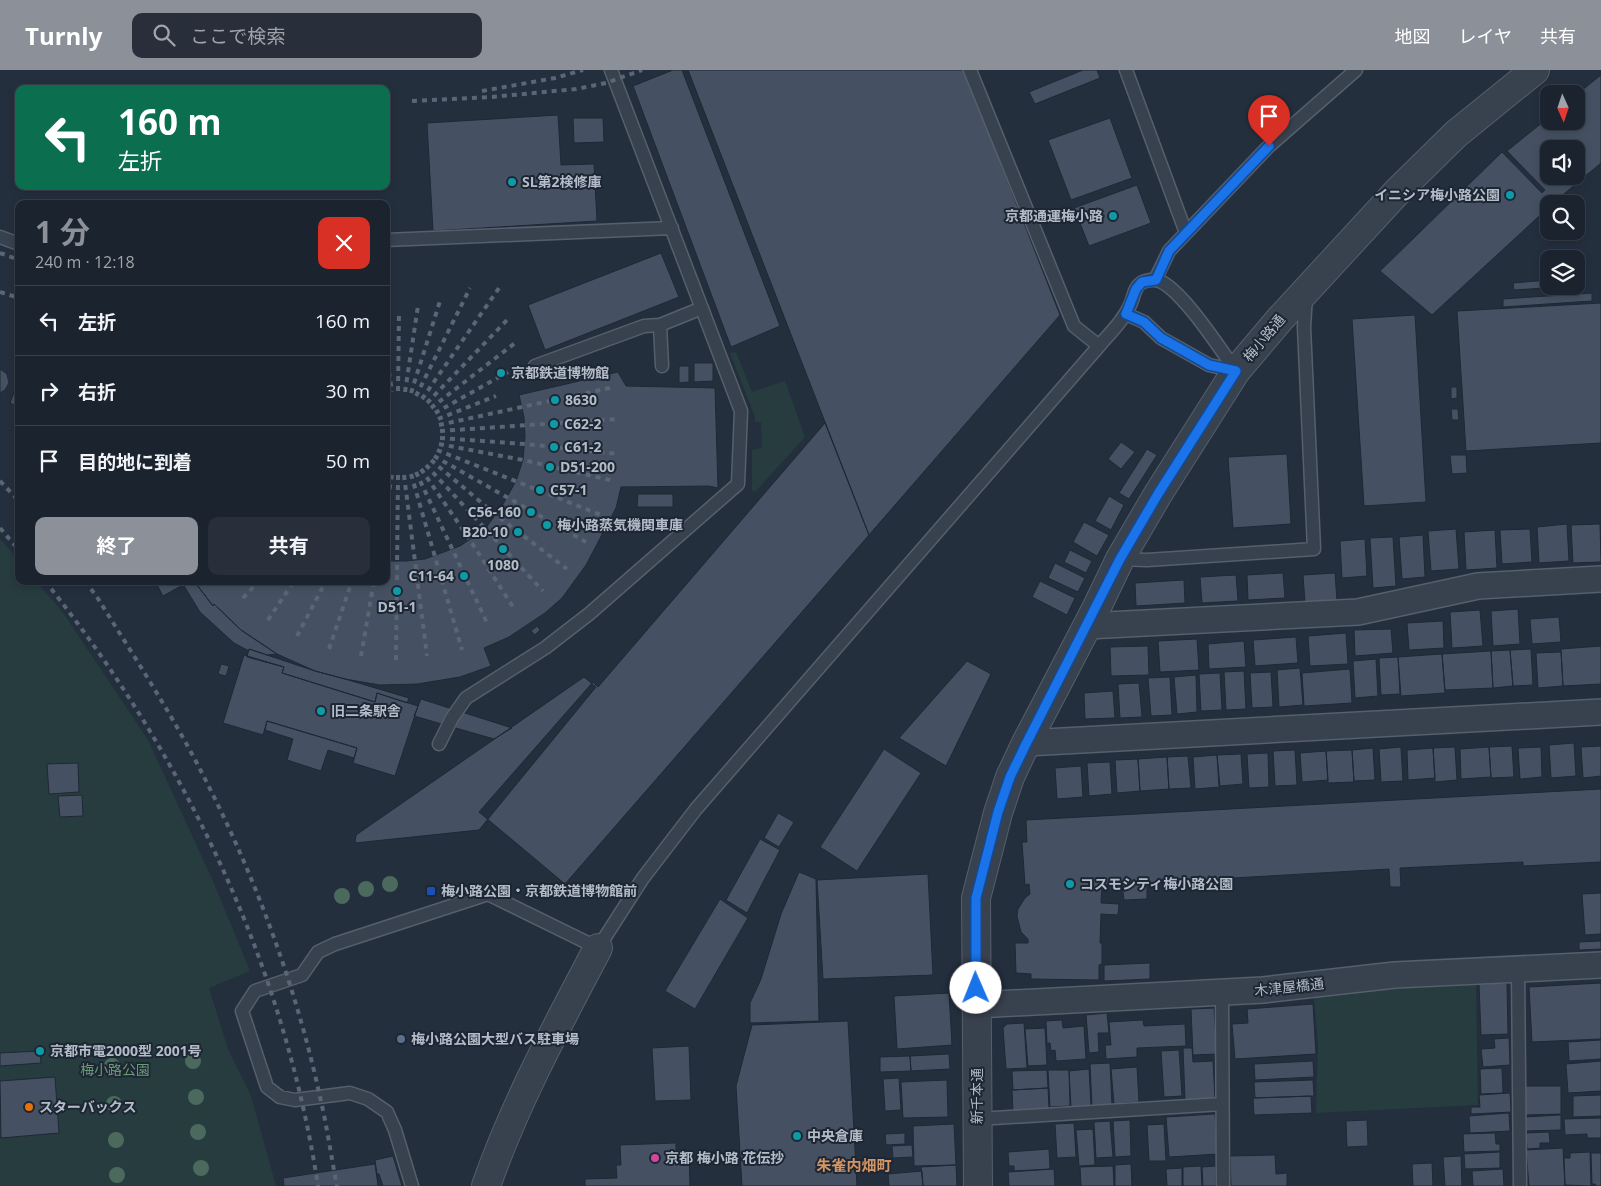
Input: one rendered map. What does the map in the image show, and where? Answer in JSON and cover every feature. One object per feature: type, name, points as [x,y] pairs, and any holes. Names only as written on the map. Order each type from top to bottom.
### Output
[{"type":"street","name":"梅小路通","points":[[977,1005],[976,898],[998,812],[1010,777],[1120,559],[1158,494],[1236,371],[1306,290],[1397,192],[1456,134],[1535,70]]},
{"type":"street","points":[[1087,626],[1358,612],[1478,586],[1601,580]]},
{"type":"street","points":[[1026,744],[1601,712]]},
{"type":"street","points":[[486,1186],[496,1155],[539,1059],[598,948]]},
{"type":"street","name":"木津屋橋通","points":[[977,1005],[1222,993],[1395,975],[1601,965]]},
{"type":"street","name":"新千本通","points":[[977,1005],[978,1186]]},
{"type":"lane","points":[[439,744],[452,718],[466,698],[545,648],[589,614],[738,484],[741,411],[611,70]]},
{"type":"lane","points":[[970,70],[1074,326],[1099,346]]},
{"type":"lane","points":[[1126,70],[1186,233]]},
{"type":"lane","points":[[1156,280],[1169,251],[1186,233],[1269,146],[1356,70]]},
{"type":"lane","points":[[390,240],[672,228]]},
{"type":"lane","points":[[0,237],[15,243]]},
{"type":"lane","points":[[412,1186],[396,1130],[387,1112],[368,1099],[350,1094],[295,1100],[280,1097],[267,1087],[242,1011],[255,991],[302,975],[318,952],[335,944],[488,894],[598,948],[643,878],[696,809],[1099,346],[1126,314],[1136,289],[1142,282],[1156,280],[1168,286],[1178,295],[1236,371]]},
{"type":"lane","points":[[1120,559],[1147,560],[1314,549],[1304,327],[1306,290]]},
{"type":"lane","points":[[535,366],[644,326],[660,325],[702,308]]},
{"type":"lane","points":[[1126,314],[1144,322],[1161,338],[1209,365],[1236,371]]},
{"type":"lane","points":[[660,325],[662,366]]},
{"type":"lane","points":[[1518,969],[1520,1186]]},
{"type":"lane","points":[[1222,993],[1223,1186]]},
{"type":"lane","points":[[978,1119],[1222,1104]]},
{"type":"green space","points":[[736,352],[752,392],[785,381],[805,437],[755,492],[752,490],[752,450],[762,448],[761,422],[755,422],[755,417],[730,353]]},
{"type":"green space","name":"梅小路公園","points":[[0,539],[15,556],[15,585],[39,585],[64,614],[148,740],[213,881],[250,971],[209,988],[228,1049],[251,1096],[276,1186],[0,1186]]},
{"type":"green space","points":[[1476,985],[1478,1105],[1316,1113],[1318,1044],[1314,997],[1382,989]]},
{"type":"building","points":[[673,70],[682,70],[780,326],[731,347],[633,86]]},
{"type":"building","points":[[688,70],[964,70],[1060,315],[869,535]]},
{"type":"building","points":[[1083,70],[1097,70],[1100,78],[1035,104],[1029,92]]},
{"type":"building","name":"イニシア梅小路公園","points":[[1601,75],[1601,163],[1585,176],[1585,140],[1540,140],[1540,185],[1507,151],[1540,124],[1540,130],[1585,130],[1585,88]]},
{"type":"building","name":"SL第2検修庫","points":[[558,115],[561,165],[594,164],[597,221],[433,231],[427,123]]},
{"type":"building","points":[[573,118],[603,118],[604,142],[574,143]]},
{"type":"building","points":[[1110,118],[1132,178],[1071,200],[1048,140]]},
{"type":"building","name":"イニシア梅小路公園","points":[[1502,152],[1542,193],[1545,190],[1540,185],[1575,185],[1563,195],[1540,195],[1540,215],[1432,315],[1380,271]]},
{"type":"building","name":"京都通運梅小路","points":[[1137,185],[1151,223],[1089,246],[1074,208]]},
{"type":"building","points":[[661,253],[679,297],[545,350],[528,305]]},
{"type":"building","points":[[1540,281],[1540,288],[1514,290],[1513,283]]},
{"type":"building","points":[[1592,293],[1592,301],[1503,307],[1503,299],[1585,295]]},
{"type":"building","points":[[1601,303],[1601,443],[1466,451],[1457,311]]},
{"type":"building","points":[[1415,315],[1426,502],[1364,506],[1352,319]]},
{"type":"building","points":[[694,363],[713,363],[713,381],[694,382]]},
{"type":"building","points":[[679,366],[689,366],[689,382],[679,383]]},
{"type":"building","points":[[0,369],[7,374],[9,383],[5,390],[0,393]]},
{"type":"building","name":"梅小路蒸気機関車庫","points":[[618,372],[626,386],[715,388],[718,488],[709,486],[621,487],[616,508],[586,565],[562,598],[545,613],[509,637],[484,648],[491,666],[460,677],[417,684],[380,685],[345,679],[315,671],[277,654],[241,630],[214,604],[213,606],[197,585],[390,585],[390,561],[425,559],[460,546],[485,529],[502,506],[516,481],[523,460],[525,436],[524,417],[519,395]]},
{"type":"building","points":[[1451,387],[1457,387],[1457,398],[1451,399]]},
{"type":"building","points":[[15,390],[15,405],[10,403]]},
{"type":"building","points":[[1451,409],[1458,409],[1459,420],[1452,420]]},
{"type":"building","points":[[825,423],[869,535],[565,884],[479,812],[593,682],[598,687]]},
{"type":"building","points":[[1121,442],[1135,452],[1121,469],[1108,459]]},
{"type":"building","points":[[1147,449],[1157,455],[1129,499],[1119,493]]},
{"type":"building","points":[[1287,454],[1291,524],[1233,528],[1228,457]]},
{"type":"building","points":[[1450,455],[1466,455],[1467,473],[1452,474]]},
{"type":"building","points":[[638,494],[673,494],[673,507],[637,507]]},
{"type":"building","points":[[1109,496],[1124,505],[1111,530],[1095,521]]},
{"type":"building","points":[[1084,522],[1109,535],[1097,556],[1073,542]]},
{"type":"building","points":[[1567,524],[1569,561],[1539,563],[1537,527]]},
{"type":"building","points":[[1600,524],[1601,562],[1573,563],[1571,525]]},
{"type":"building","points":[[1456,529],[1459,569],[1431,571],[1428,531]]},
{"type":"building","points":[[1530,529],[1532,562],[1502,564],[1500,530]]},
{"type":"building","points":[[1495,530],[1497,568],[1466,570],[1464,532]]},
{"type":"building","points":[[1423,535],[1425,577],[1402,579],[1399,537]]},
{"type":"building","points":[[1393,537],[1396,586],[1373,588],[1370,538]]},
{"type":"building","points":[[1365,539],[1367,576],[1342,578],[1340,541]]},
{"type":"building","points":[[1070,550],[1092,561],[1086,573],[1064,562]]},
{"type":"building","points":[[1055,563],[1085,578],[1078,592],[1048,578]]},
{"type":"building","points":[[1283,573],[1285,598],[1248,600],[1247,575]]},
{"type":"building","points":[[1335,573],[1337,601],[1305,603],[1303,575]]},
{"type":"building","points":[[1236,575],[1238,601],[1202,603],[1200,577]]},
{"type":"building","points":[[1184,580],[1185,603],[1136,606],[1135,583]]},
{"type":"building","points":[[1040,581],[1075,598],[1067,615],[1032,597]]},
{"type":"building","points":[[157,585],[181,586],[163,596]]},
{"type":"building","points":[[183,585],[197,585],[213,606],[214,604],[241,630],[277,654],[267,655],[249,649],[249,651],[234,643],[200,612]]},
{"type":"building","points":[[1518,609],[1520,644],[1493,646],[1491,611]]},
{"type":"building","points":[[1480,610],[1483,646],[1452,648],[1450,612]]},
{"type":"building","points":[[1559,617],[1561,642],[1532,644],[1530,619]]},
{"type":"building","points":[[1443,621],[1444,648],[1409,650],[1407,623]]},
{"type":"building","points":[[537,626],[540,630],[535,635],[531,631]]},
{"type":"building","points":[[1391,629],[1393,653],[1355,656],[1354,630]]},
{"type":"building","points":[[1346,633],[1348,664],[1310,666],[1308,636]]},
{"type":"building","points":[[1296,637],[1298,663],[1255,666],[1253,640]]},
{"type":"building","points":[[1197,639],[1199,670],[1160,672],[1158,641]]},
{"type":"building","points":[[1244,641],[1246,667],[1209,669],[1208,644]]},
{"type":"building","points":[[1148,646],[1149,675],[1111,676],[1110,647]]},
{"type":"building","points":[[1601,646],[1601,684],[1563,686],[1561,649]]},
{"type":"building","points":[[249,649],[315,671],[409,698],[407,703],[377,693],[375,702],[282,673],[284,667],[247,657]]},
{"type":"building","points":[[1531,649],[1533,685],[1513,686],[1510,650]]},
{"type":"building","points":[[1510,650],[1513,686],[1493,688],[1491,651]]},
{"type":"building","points":[[1491,651],[1493,688],[1445,690],[1442,654]]},
{"type":"building","points":[[1561,652],[1563,686],[1538,688],[1536,653]]},
{"type":"building","points":[[1442,654],[1445,693],[1401,696],[1398,657]]},
{"type":"building","name":"旧二条駅舎","points":[[244,655],[284,667],[282,673],[375,702],[377,693],[418,706],[395,776],[353,763],[357,748],[267,721],[263,735],[223,723]]},
{"type":"building","points":[[1398,657],[1400,694],[1381,695],[1379,658]]},
{"type":"building","points":[[1376,659],[1378,696],[1355,698],[1353,661]]},
{"type":"building","points":[[967,661],[991,674],[946,766],[899,738]]},
{"type":"building","points":[[221,664],[229,666],[226,676],[218,674]]},
{"type":"building","points":[[1300,668],[1303,705],[1279,707],[1277,670]]},
{"type":"building","points":[[1350,669],[1352,703],[1304,706],[1302,673]]},
{"type":"building","points":[[1244,671],[1246,709],[1226,710],[1224,672]]},
{"type":"building","points":[[1271,672],[1273,707],[1252,708],[1250,673]]},
{"type":"building","points":[[1220,673],[1222,710],[1201,711],[1199,674]]},
{"type":"building","points":[[1196,675],[1197,712],[1177,714],[1174,677]]},
{"type":"building","points":[[584,677],[596,687],[479,830],[355,843],[356,835]]},
{"type":"building","points":[[1170,677],[1172,715],[1151,716],[1148,678]]},
{"type":"building","points":[[1139,683],[1142,717],[1120,718],[1118,684]]},
{"type":"building","points":[[1113,691],[1115,718],[1085,719],[1084,693]]},
{"type":"building","points":[[421,699],[512,728],[494,739],[414,716]]},
{"type":"building","points":[[267,721],[357,748],[354,758],[328,750],[321,771],[287,760],[293,739],[265,730]]},
{"type":"building","points":[[1574,743],[1576,776],[1551,778],[1549,745]]},
{"type":"building","points":[[1512,746],[1514,777],[1491,778],[1489,747]]},
{"type":"building","points":[[1601,746],[1601,776],[1583,778],[1581,747]]},
{"type":"building","points":[[1401,747],[1403,781],[1381,782],[1379,749]]},
{"type":"building","points":[[1455,747],[1457,780],[1435,782],[1433,748]]},
{"type":"building","points":[[1489,747],[1491,777],[1461,779],[1460,749]]},
{"type":"building","points":[[1541,747],[1542,777],[1520,779],[1518,748]]},
{"type":"building","points":[[1373,748],[1375,780],[1354,781],[1352,750]]},
{"type":"building","points":[[1433,748],[1435,778],[1408,780],[1407,750]]},
{"type":"building","points":[[884,749],[921,773],[857,871],[820,847]]},
{"type":"building","points":[[1295,750],[1297,785],[1275,786],[1273,751]]},
{"type":"building","points":[[1352,750],[1354,782],[1328,783],[1326,751]]},
{"type":"building","points":[[1326,751],[1328,780],[1302,782],[1300,753]]},
{"type":"building","points":[[1268,753],[1269,787],[1249,788],[1247,754]]},
{"type":"building","points":[[1241,754],[1243,784],[1219,786],[1217,755]]},
{"type":"building","points":[[1217,755],[1220,787],[1195,789],[1193,757]]},
{"type":"building","points":[[1188,756],[1191,788],[1169,789],[1167,757]]},
{"type":"building","points":[[1167,757],[1169,789],[1140,791],[1138,759]]},
{"type":"building","points":[[1138,759],[1140,791],[1117,793],[1115,760]]},
{"type":"building","points":[[1110,762],[1112,794],[1089,796],[1087,763]]},
{"type":"building","points":[[78,763],[79,792],[49,794],[47,764]]},
{"type":"building","points":[[1081,766],[1083,797],[1057,799],[1055,768]]},
{"type":"building","name":"コスモシティ梅小路公園","points":[[1601,789],[1601,862],[1523,866],[1523,862],[1400,868],[1401,887],[1390,887],[1389,869],[1147,883],[1147,899],[1124,900],[1122,884],[1102,885],[1101,903],[1119,904],[1118,915],[1101,914],[1100,943],[1102,943],[1102,964],[1099,965],[1099,980],[1031,979],[1031,974],[1016,973],[1015,943],[1028,943],[1028,939],[1021,932],[1017,916],[1018,909],[1030,894],[1029,884],[1025,885],[1022,842],[1027,842],[1026,820]]},
{"type":"building","points":[[82,795],[83,816],[60,817],[58,796]]},
{"type":"building","points":[[778,813],[794,822],[779,847],[764,838]]},
{"type":"building","points":[[760,839],[780,850],[747,913],[726,900]]},
{"type":"building","points":[[799,872],[816,879],[819,1021],[750,1023],[750,1003],[761,979],[781,914]]},
{"type":"building","points":[[928,874],[933,975],[823,979],[817,880]]},
{"type":"building","points":[[1601,893],[1601,934],[1585,935],[1582,894]]},
{"type":"building","points":[[720,899],[748,918],[695,1009],[665,991]]},
{"type":"building","points":[[1601,941],[1601,949],[1579,950],[1579,942]]},
{"type":"building","points":[[1150,963],[1150,979],[1104,981],[1104,965]]},
{"type":"building","points":[[1507,983],[1508,1034],[1481,1035],[1479,984]]},
{"type":"building","points":[[1601,983],[1601,1039],[1532,1042],[1529,987]]},
{"type":"building","points":[[949,993],[952,1045],[897,1049],[894,996]]},
{"type":"building","points":[[1313,1004],[1316,1054],[1235,1059],[1232,1024],[1248,1023],[1247,1009]]},
{"type":"building","points":[[1214,1008],[1217,1054],[1193,1055],[1191,1009]]},
{"type":"building","points":[[1107,1013],[1109,1033],[1098,1033],[1099,1052],[1089,1053],[1086,1015]]},
{"type":"building","points":[[1062,1020],[1063,1028],[1084,1026],[1086,1059],[1056,1061],[1055,1050],[1051,1051],[1050,1043],[1047,1043],[1046,1021]]},
{"type":"building","points":[[1143,1020],[1144,1026],[1185,1024],[1186,1046],[1137,1048],[1137,1057],[1106,1059],[1105,1045],[1111,1045],[1109,1022]]},
{"type":"building","name":"中央倉庫","points":[[848,1021],[857,1186],[742,1186],[736,1086],[752,1025]]},
{"type":"building","points":[[1024,1023],[1027,1068],[1006,1069],[1003,1028],[1007,1024]]},
{"type":"building","points":[[1045,1028],[1047,1065],[1028,1066],[1025,1029]]},
{"type":"building","points":[[1509,1038],[1510,1065],[1483,1067],[1481,1049],[1495,1048],[1494,1039]]},
{"type":"building","points":[[1601,1040],[1601,1059],[1569,1061],[1568,1042]]},
{"type":"building","points":[[689,1046],[691,1100],[655,1101],[652,1048]]},
{"type":"building","points":[[1183,1048],[1192,1048],[1193,1062],[1213,1061],[1215,1099],[1185,1100]]},
{"type":"building","points":[[1179,1050],[1182,1096],[1164,1097],[1161,1051]]},
{"type":"building","points":[[40,1051],[41,1063],[0,1066],[0,1053]]},
{"type":"building","points":[[949,1054],[950,1069],[911,1071],[910,1056]]},
{"type":"building","points":[[910,1056],[911,1071],[880,1072],[880,1057]]},
{"type":"building","points":[[1313,1061],[1314,1077],[1255,1080],[1254,1064]]},
{"type":"building","points":[[1601,1061],[1601,1091],[1568,1093],[1566,1064]]},
{"type":"building","points":[[1110,1063],[1112,1105],[1092,1106],[1090,1064]]},
{"type":"building","points":[[1137,1067],[1139,1102],[1114,1104],[1111,1069]]},
{"type":"building","points":[[1502,1068],[1503,1093],[1481,1094],[1480,1069]]},
{"type":"building","points":[[1089,1069],[1091,1106],[1071,1107],[1069,1071]]},
{"type":"building","points":[[1047,1070],[1048,1088],[1013,1090],[1012,1071]]},
{"type":"building","points":[[1048,1070],[1069,1070],[1070,1106],[1050,1107]]},
{"type":"building","name":"スターバックス","points":[[55,1077],[59,1133],[1,1138],[0,1081]]},
{"type":"building","points":[[899,1078],[901,1110],[885,1111],[883,1079]]},
{"type":"building","points":[[947,1080],[948,1117],[903,1118],[901,1082]]},
{"type":"building","points":[[1313,1080],[1314,1096],[1255,1098],[1254,1082]]},
{"type":"building","points":[[1524,1086],[1561,1086],[1561,1114],[1525,1115]]},
{"type":"building","points":[[1048,1088],[1049,1109],[1013,1111],[1012,1090]]},
{"type":"building","points":[[1510,1093],[1511,1112],[1471,1114],[1471,1107],[1480,1107],[1479,1095]]},
{"type":"building","points":[[1601,1095],[1601,1116],[1573,1117],[1573,1096]]},
{"type":"building","points":[[1311,1096],[1312,1113],[1254,1115],[1253,1098]]},
{"type":"building","points":[[1509,1113],[1510,1131],[1470,1133],[1469,1116]]},
{"type":"building","points":[[1215,1114],[1218,1154],[1169,1157],[1166,1117]]},
{"type":"building","points":[[1561,1115],[1561,1130],[1524,1131],[1524,1117]]},
{"type":"building","points":[[1601,1118],[1601,1138],[1587,1138],[1587,1134],[1565,1135],[1564,1119]]},
{"type":"building","points":[[1130,1120],[1131,1156],[1115,1157],[1113,1121]]},
{"type":"building","points":[[1367,1120],[1368,1146],[1347,1147],[1346,1121]]},
{"type":"building","points":[[1110,1121],[1113,1157],[1096,1158],[1094,1122]]},
{"type":"building","points":[[1074,1123],[1076,1157],[1057,1158],[1055,1124]]},
{"type":"building","points":[[954,1124],[956,1165],[914,1166],[913,1126]]},
{"type":"building","points":[[1164,1124],[1166,1161],[1149,1161],[1147,1125]]},
{"type":"building","points":[[1093,1129],[1095,1165],[1079,1166],[1076,1130]]},
{"type":"building","points":[[1549,1132],[1550,1143],[1540,1143],[1540,1148],[1527,1149],[1526,1133]]},
{"type":"building","points":[[905,1133],[905,1144],[886,1145],[885,1134]]},
{"type":"building","points":[[1495,1133],[1496,1144],[1500,1144],[1500,1151],[1464,1152],[1463,1134]]},
{"type":"building","name":"京都 梅小路 花伝抄","points":[[676,1143],[676,1150],[689,1149],[690,1186],[585,1186],[585,1179],[617,1178],[616,1165],[621,1165],[620,1145]]},
{"type":"building","points":[[912,1145],[913,1157],[893,1158],[892,1146]]},
{"type":"building","points":[[1563,1148],[1565,1186],[1529,1186],[1526,1150]]},
{"type":"building","points":[[1049,1149],[1050,1169],[1014,1171],[1014,1166],[1009,1166],[1008,1152]]},
{"type":"building","points":[[1500,1152],[1500,1168],[1465,1169],[1464,1154]]},
{"type":"building","points":[[1590,1152],[1591,1186],[1565,1185],[1564,1158],[1570,1158],[1570,1153]]},
{"type":"building","points":[[1591,1153],[1601,1153],[1601,1186],[1592,1184]]},
{"type":"building","points":[[1275,1155],[1276,1174],[1287,1173],[1287,1186],[1231,1186],[1230,1156]]},
{"type":"building","points":[[393,1156],[402,1186],[383,1186],[379,1174],[377,1174],[375,1160]]},
{"type":"building","points":[[1461,1156],[1462,1186],[1445,1186],[1443,1157]]},
{"type":"building","points":[[1432,1163],[1433,1186],[1413,1186],[1412,1164]]},
{"type":"building","points":[[375,1164],[378,1186],[284,1186],[283,1178]]},
{"type":"building","points":[[1131,1164],[1132,1186],[1115,1186],[1115,1165]]},
{"type":"building","points":[[956,1165],[957,1186],[923,1186],[921,1167]]},
{"type":"building","points":[[1113,1166],[1114,1186],[1081,1186],[1080,1167]]},
{"type":"building","points":[[1201,1166],[1202,1186],[1183,1186],[1183,1167]]},
{"type":"building","points":[[1216,1166],[1216,1186],[1203,1186],[1202,1167]]},
{"type":"building","points":[[1182,1168],[1182,1186],[1167,1186],[1166,1169]]},
{"type":"building","points":[[1054,1169],[1055,1186],[1009,1186],[1008,1172]]},
{"type":"building","points":[[1503,1169],[1504,1186],[1473,1186],[1472,1171]]},
{"type":"building","points":[[922,1171],[923,1186],[889,1186],[888,1174]]},
{"type":"railway","points":[[482,91],[555,78],[583,70]]},
{"type":"railway","points":[[412,101],[492,97],[576,89],[606,83],[642,70]]},
{"type":"railway","points":[[0,253],[15,259]]},
{"type":"railway","points":[[416,396],[470,288]]},
{"type":"railway","points":[[422,399],[499,288]]},
{"type":"railway","points":[[0,292],[15,297]]},
{"type":"railway","points":[[411,393],[441,298]]},
{"type":"railway","points":[[405,392],[418,306]]},
{"type":"railway","points":[[398,391],[399,313]]},
{"type":"railway","points":[[427,403],[508,319]]},
{"type":"railway","points":[[431,408],[515,343]]},
{"type":"railway","points":[[435,413],[508,372]]},
{"type":"railway","points":[[390,379],[392,392]]},
{"type":"railway","points":[[439,425],[614,387]]},
{"type":"railway","points":[[438,419],[496,396]]},
{"type":"railway","points":[[440,431],[618,419]]},
{"type":"railway","points":[[440,438],[525,444],[618,454]]},
{"type":"railway","points":[[439,444],[523,460],[614,481]]},
{"type":"railway","points":[[437,450],[601,515]]},
{"type":"railway","points":[[434,456],[586,542]]},
{"type":"railway","points":[[431,460],[496,515],[567,569]]},
{"type":"railway","points":[[426,465],[543,591]]},
{"type":"railway","points":[[421,469],[515,610]]},
{"type":"railway","points":[[416,472],[488,625]]},
{"type":"railway","points":[[411,474],[462,650]]},
{"type":"railway","points":[[390,486],[392,475]]},
{"type":"railway","points":[[396,660],[398,475]]},
{"type":"railway","points":[[404,475],[427,656]]},
{"type":"railway","points":[[0,481],[15,497]]},
{"type":"railway","points":[[0,528],[15,545]]},
{"type":"railway","points":[[48,585],[96,648],[142,718],[184,791],[221,866],[254,943],[281,1022],[302,1103],[318,1186]]},
{"type":"railway","points":[[88,585],[138,663],[191,752],[222,813],[257,892],[299,1014],[322,1108],[337,1186]]},
{"type":"railway","points":[[243,598],[255,585]]},
{"type":"railway","points":[[268,620],[291,585]]},
{"type":"railway","points":[[297,636],[324,585]]},
{"type":"railway","points":[[329,649],[351,585]]},
{"type":"railway","points":[[361,656],[373,585]]},
{"type":"place","name":"SL第2検修庫","points":[[512,182]]},
{"type":"place","name":"イニシア梅小路公園","points":[[1510,195]]},
{"type":"place","name":"京都通運梅小路","points":[[1113,216]]},
{"type":"place","name":"京都鉄道博物館","points":[[501,373]]},
{"type":"place","name":"8630","points":[[555,400]]},
{"type":"place","name":"C62-2","points":[[554,424]]},
{"type":"place","name":"C61-2","points":[[554,447]]},
{"type":"place","name":"D51-200","points":[[550,467]]},
{"type":"place","name":"C57-1","points":[[540,490]]},
{"type":"place","name":"C56-160","points":[[531,512]]},
{"type":"place","name":"梅小路蒸気機関車庫","points":[[547,525]]},
{"type":"place","name":"B20-10","points":[[518,532]]},
{"type":"place","name":"1080","points":[[503,549]]},
{"type":"place","name":"C11-64","points":[[464,576]]},
{"type":"place","name":"D51-1","points":[[397,591]]},
{"type":"place","name":"旧二条駅舎","points":[[321,711]]},
{"type":"place","name":"コスモシティ梅小路公園","points":[[1070,884]]},
{"type":"place","name":"梅小路公園・京都鉄道博物館前","points":[[431,891]]},
{"type":"place","name":"梅小路公園大型バス駐車場","points":[[401,1039]]},
{"type":"place","name":"京都市電2000型 2001号","points":[[40,1051]]},
{"type":"place","name":"スターバックス","points":[[29,1107]]},
{"type":"place","name":"中央倉庫","points":[[797,1136]]},
{"type":"place","name":"京都 梅小路 花伝抄","points":[[655,1158]]},
{"type":"district","name":"朱雀内畑町","points":[[854,1166]]},
{"type":"route","points":[[976,988],[976,898],[990,840],[1010,777],[1120,559],[1158,494],[1236,371],[1209,365],[1161,338],[1144,322],[1126,314],[1136,289],[1142,282],[1156,280],[1169,251],[1269,146]]}]
